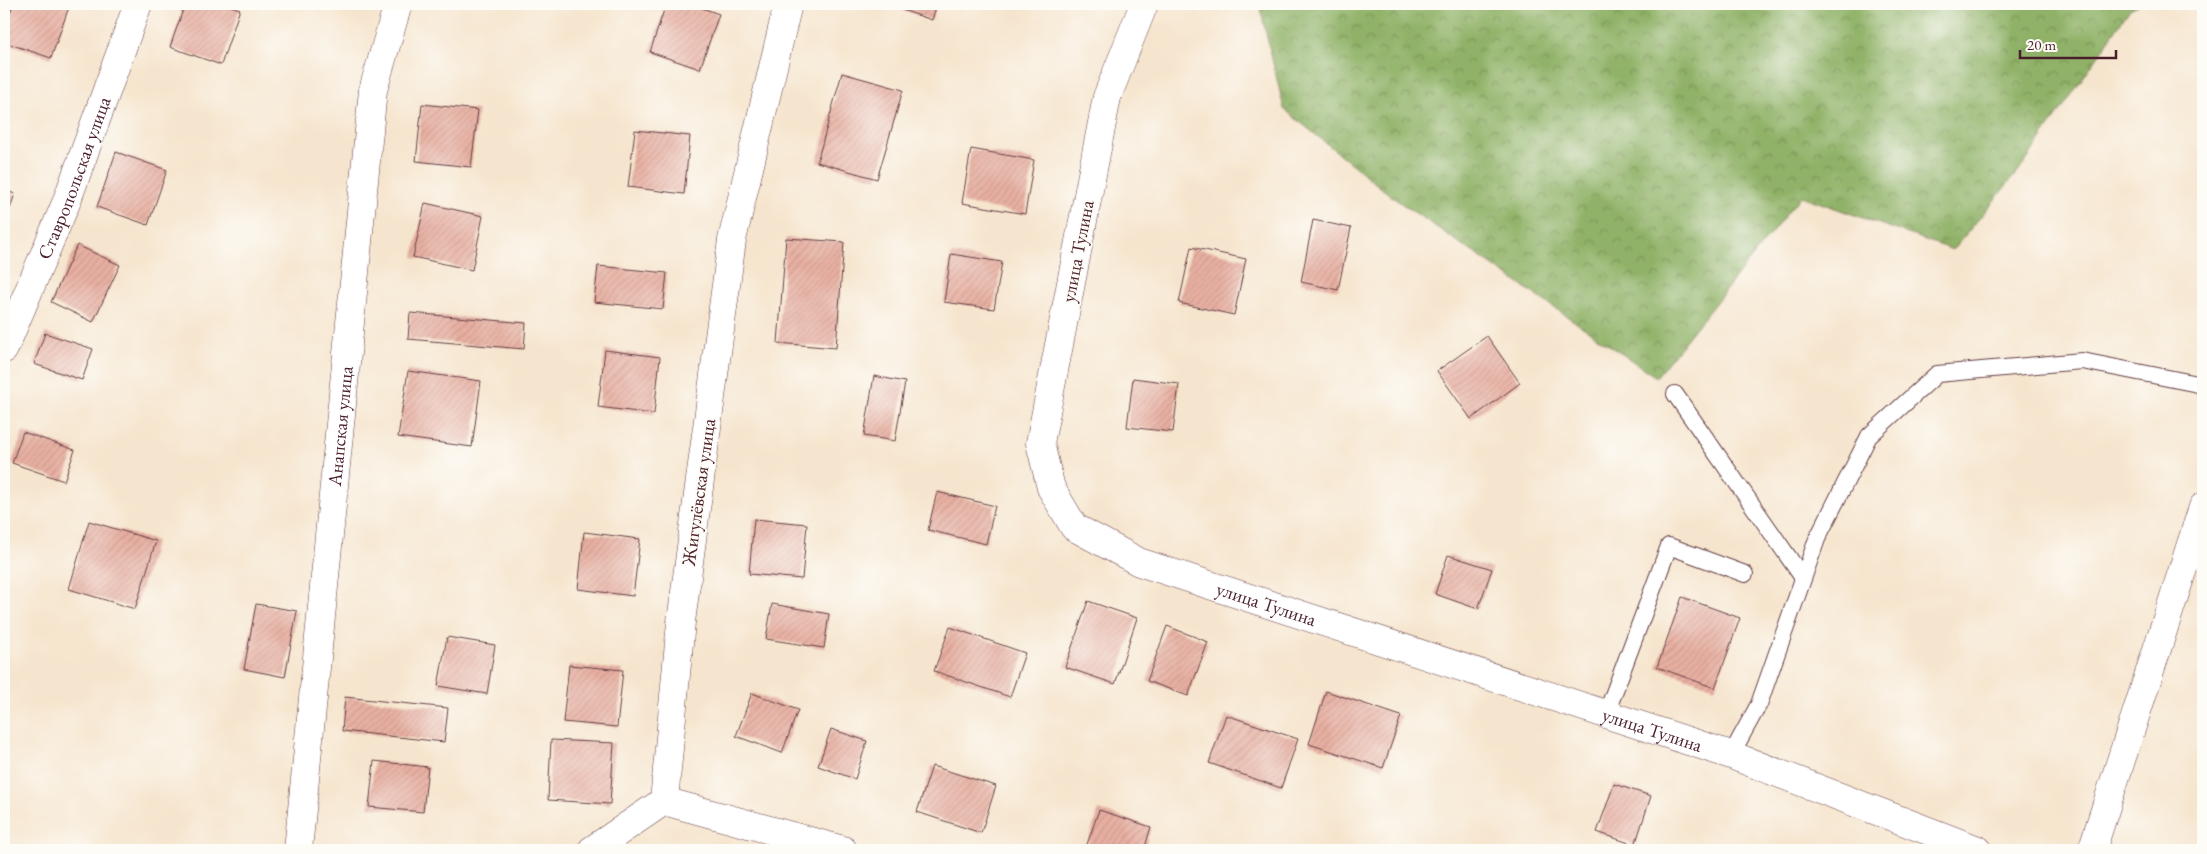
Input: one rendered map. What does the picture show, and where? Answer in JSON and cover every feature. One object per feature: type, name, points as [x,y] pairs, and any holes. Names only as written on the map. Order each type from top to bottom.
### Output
[{"type":"street","name":"Ставропольская улица","points":[[4,349],[66,203],[138,4]]},
{"type":"street","name":"Анапская улица","points":[[298,850],[373,90],[398,4]]},
{"type":"street","name":"Жигулёвская улица","points":[[664,801],[681,622],[732,240],[788,4]]},
{"type":"street","name":"улица Тулина","points":[[1144,4],[1107,97],[1040,443],[1051,488],[1074,527],[1139,562],[1731,755],[1978,850]]},
{"type":"street","points":[[2092,850],[2203,507]]},
{"type":"street","points":[[592,850],[664,801],[843,850]]},
{"type":"lane","points":[[1731,755],[1759,704],[1817,539],[1869,436],[1937,374],[2082,361],[2203,386]]},
{"type":"lane","points":[[1675,394],[1803,578]]},
{"type":"lane","points":[[1606,714],[1668,546],[1744,574]]},
{"type":"green space","points":[[1259,4],[2140,4],[2130,9],[2025,163],[1953,250],[1801,196],[1656,377],[1395,199],[1284,109]]},
{"type":"building","points":[[13,4],[70,4],[51,58],[4,42],[4,30]]},
{"type":"building","points":[[185,4],[224,4],[240,9],[221,65],[170,47]]},
{"type":"building","points":[[666,4],[691,4],[719,14],[700,69],[650,52]]},
{"type":"building","points":[[884,4],[937,4],[932,20]]},
{"type":"building","points":[[842,73],[903,90],[877,179],[817,162]]},
{"type":"building","points":[[422,104],[478,110],[471,167],[416,161]]},
{"type":"building","points":[[635,130],[690,136],[684,194],[628,187]]},
{"type":"building","points":[[971,149],[1034,160],[1025,214],[962,203]]},
{"type":"building","points":[[116,152],[167,170],[148,225],[97,207]]},
{"type":"building","points":[[4,190],[15,194],[4,225]]},
{"type":"building","points":[[425,203],[483,216],[472,270],[413,257]]},
{"type":"building","points":[[1313,220],[1351,228],[1338,290],[1301,282]]},
{"type":"building","points":[[786,238],[844,242],[836,348],[778,343]]},
{"type":"building","points":[[77,245],[120,265],[93,322],[51,302]]},
{"type":"building","points":[[1191,247],[1246,259],[1234,315],[1179,303]]},
{"type":"building","points":[[951,254],[1002,262],[994,309],[944,302]]},
{"type":"building","points":[[598,266],[667,273],[663,309],[594,302]]},
{"type":"building","points":[[410,313],[526,323],[524,349],[408,339]]},
{"type":"building","points":[[45,333],[93,349],[82,380],[34,364]]},
{"type":"building","points":[[1487,336],[1520,383],[1471,419],[1437,371]]},
{"type":"building","points":[[605,350],[660,357],[654,414],[598,407]]},
{"type":"building","points":[[408,371],[481,381],[472,447],[398,437]]},
{"type":"building","points":[[874,376],[905,382],[895,441],[864,436]]},
{"type":"building","points":[[1133,378],[1179,384],[1173,432],[1127,427]]},
{"type":"building","points":[[23,432],[75,450],[64,481],[12,463]]},
{"type":"building","points":[[937,492],[995,506],[986,544],[928,530]]},
{"type":"building","points":[[754,519],[807,524],[802,579],[749,574]]},
{"type":"building","points":[[89,521],[156,541],[135,609],[69,589]]},
{"type":"building","points":[[584,532],[640,539],[633,596],[578,589]]},
{"type":"building","points":[[1448,555],[1492,569],[1478,609],[1435,594]]},
{"type":"building","points":[[1682,597],[1740,618],[1715,688],[1657,667]]},
{"type":"building","points":[[1088,601],[1137,618],[1115,684],[1065,667]]},
{"type":"building","points":[[256,604],[297,611],[285,677],[244,669]]},
{"type":"building","points":[[772,604],[829,614],[824,648],[766,639]]},
{"type":"building","points":[[1167,626],[1208,642],[1188,696],[1147,681]]},
{"type":"building","points":[[950,627],[1025,653],[1010,697],[934,671]]},
{"type":"building","points":[[447,637],[495,645],[487,694],[438,686]]},
{"type":"building","points":[[569,665],[623,670],[617,727],[563,722]]},
{"type":"building","points":[[1326,691],[1401,716],[1383,768],[1309,744]]},
{"type":"building","points":[[752,693],[798,710],[782,753],[736,736]]},
{"type":"building","points":[[345,697],[448,708],[444,742],[342,731]]},
{"type":"building","points":[[1226,715],[1298,739],[1281,788],[1209,763]]},
{"type":"building","points":[[831,729],[867,741],[855,779],[818,766]]},
{"type":"building","points":[[551,740],[614,743],[610,804],[548,800]]},
{"type":"building","points":[[374,761],[428,767],[423,812],[369,807]]},
{"type":"building","points":[[932,766],[996,786],[981,833],[917,812]]},
{"type":"building","points":[[1614,784],[1651,796],[1635,845],[1597,832]]},
{"type":"building","points":[[1099,810],[1151,827],[1144,850],[1085,850]]}]
